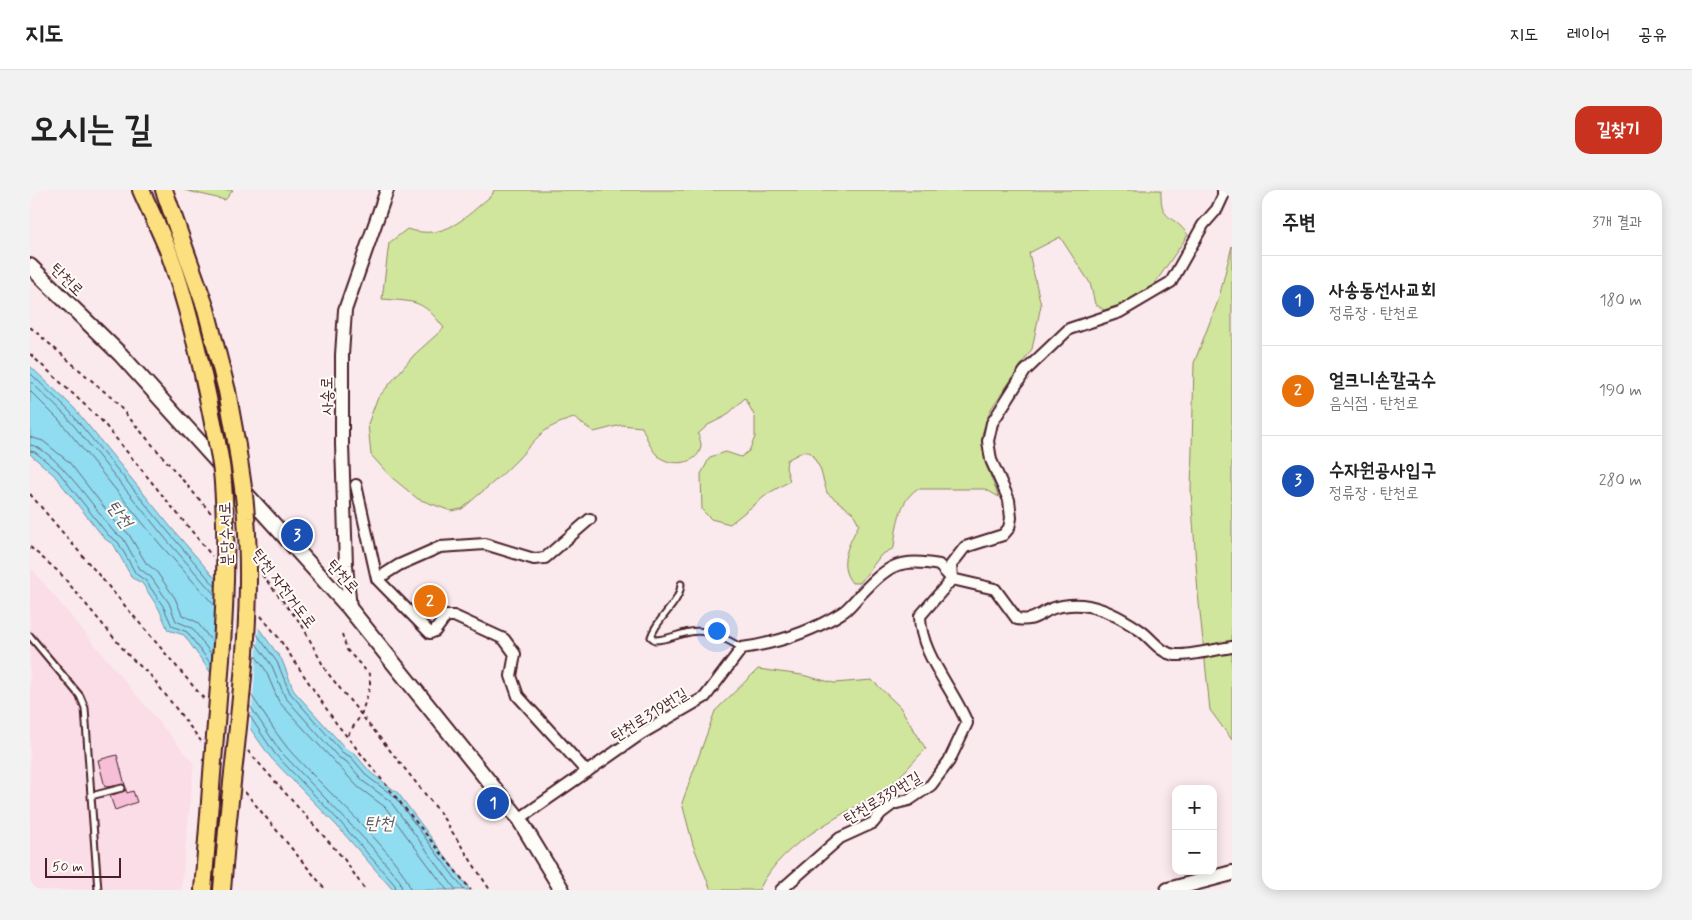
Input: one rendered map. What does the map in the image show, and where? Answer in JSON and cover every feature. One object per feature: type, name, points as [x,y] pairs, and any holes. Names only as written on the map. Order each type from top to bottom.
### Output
[{"type":"highway","name":"분당수서로","points":[[141,190],[168,252],[196,342],[223,481],[226,578],[224,651],[203,890]]},
{"type":"highway","name":"분당수서로","points":[[164,190],[206,309],[227,392],[237,446],[246,518],[247,606],[243,669],[222,890]]},
{"type":"main road","name":"탄천로","points":[[30,266],[120,355],[350,609],[519,819],[562,890]]},
{"type":"main road","points":[[1168,890],[1232,873]]},
{"type":"main road","points":[[1192,890],[1232,873]]},
{"type":"street","name":"사송로","points":[[350,609],[346,565],[342,455],[343,337],[346,310],[387,190]]},
{"type":"street","name":"탄천로339번길","points":[[781,890],[840,838],[873,823],[892,804],[908,800],[931,784],[949,761],[967,723],[959,703],[929,653],[920,626],[920,616],[952,579],[951,565],[965,547],[1002,536],[1009,528],[1011,518],[1009,500],[991,460],[988,441],[992,423],[1025,371],[1070,329],[1120,312],[1171,282],[1203,225],[1217,208],[1223,196],[1223,190]]},
{"type":"street","points":[[356,485],[377,579],[430,633],[435,631],[446,616],[454,616],[504,639],[515,654],[511,676],[518,696],[588,772]]},
{"type":"street","points":[[377,579],[399,565],[440,547],[486,544],[534,558],[545,558],[590,519]]},
{"type":"street","points":[[742,648],[778,640],[814,628],[845,611],[889,568],[906,561],[939,565],[952,579],[995,589],[1016,619],[1026,620],[1062,606],[1082,605],[1114,616],[1142,632],[1161,649],[1175,655],[1232,647]]},
{"type":"street","name":"탄천로319번길","points":[[519,819],[641,734],[705,697],[742,648]]},
{"type":"lane","points":[[681,584],[680,592],[664,614],[651,637],[655,640],[664,640],[692,631],[729,640],[742,648]]},
{"type":"lane","points":[[30,636],[80,696],[85,708],[98,890]]},
{"type":"lane","points":[[91,796],[122,788]]},
{"type":"path","points":[[30,328],[113,398],[213,515]]},
{"type":"path","points":[[30,494],[208,702]]},
{"type":"path","points":[[30,547],[60,573],[129,656],[151,676],[202,742]]},
{"type":"path","name":"탄천 자전거도로","points":[[260,572],[302,625],[326,671],[438,810],[490,890]]},
{"type":"path","points":[[342,634],[347,650],[370,675],[370,687],[361,715],[347,737]]},
{"type":"path","points":[[245,748],[344,860],[365,890]]},
{"type":"path","points":[[244,791],[326,890]]},
{"type":"shaded area","points":[[30,567],[194,764],[181,890],[30,890]]},
{"type":"green space","points":[[184,190],[233,190],[225,200]]},
{"type":"green space","points":[[494,190],[1161,190],[1161,201],[1165,213],[1188,235],[1151,289],[1125,303],[1104,310],[1095,304],[1090,283],[1060,237],[1029,253],[1041,305],[1032,349],[991,409],[982,434],[986,465],[999,497],[985,489],[917,489],[906,500],[902,508],[897,524],[894,548],[881,555],[860,583],[852,583],[847,576],[845,561],[846,553],[859,524],[853,513],[827,493],[820,468],[811,453],[804,451],[787,460],[786,468],[790,481],[769,493],[730,524],[711,519],[702,510],[701,474],[710,457],[726,452],[741,457],[749,451],[755,437],[755,417],[745,398],[726,416],[708,425],[698,434],[701,445],[699,452],[690,461],[675,463],[662,459],[650,445],[642,427],[621,425],[594,432],[574,418],[554,426],[541,434],[504,473],[462,509],[451,511],[418,499],[390,476],[371,455],[368,424],[377,399],[414,355],[444,328],[430,312],[418,304],[382,299],[389,243],[407,229],[433,232],[444,230],[454,225],[492,195]]},
{"type":"green space","points":[[1232,246],[1232,740],[1210,710],[1198,593],[1191,491],[1194,363],[1218,301]]},
{"type":"green space","points":[[758,669],[802,675],[834,683],[872,680],[900,707],[926,749],[891,784],[800,842],[770,872],[759,890],[711,890],[693,845],[682,803],[715,711]]},
{"type":"water","name":"탄천","points":[[30,366],[74,408],[174,531],[260,630],[282,660],[294,691],[346,749],[354,753],[371,773],[398,793],[470,890],[393,890],[338,827],[271,758],[184,635],[168,630],[159,609],[142,583],[132,578],[114,545],[105,539],[54,475],[30,454]]},
{"type":"pier","points":[[216,576],[259,625],[250,731],[213,679]]},
{"type":"building","points":[[117,755],[125,785],[105,787],[98,760]]},
{"type":"building","points":[[126,790],[127,793],[133,791],[137,802],[115,810],[110,796]]},
{"type":"place","name":"수자원공사입구","points":[[297,535]]},
{"type":"place","name":"얼크니손칼국수","points":[[430,601]]},
{"type":"place","name":"사송동선사교회","points":[[493,803]]}]
